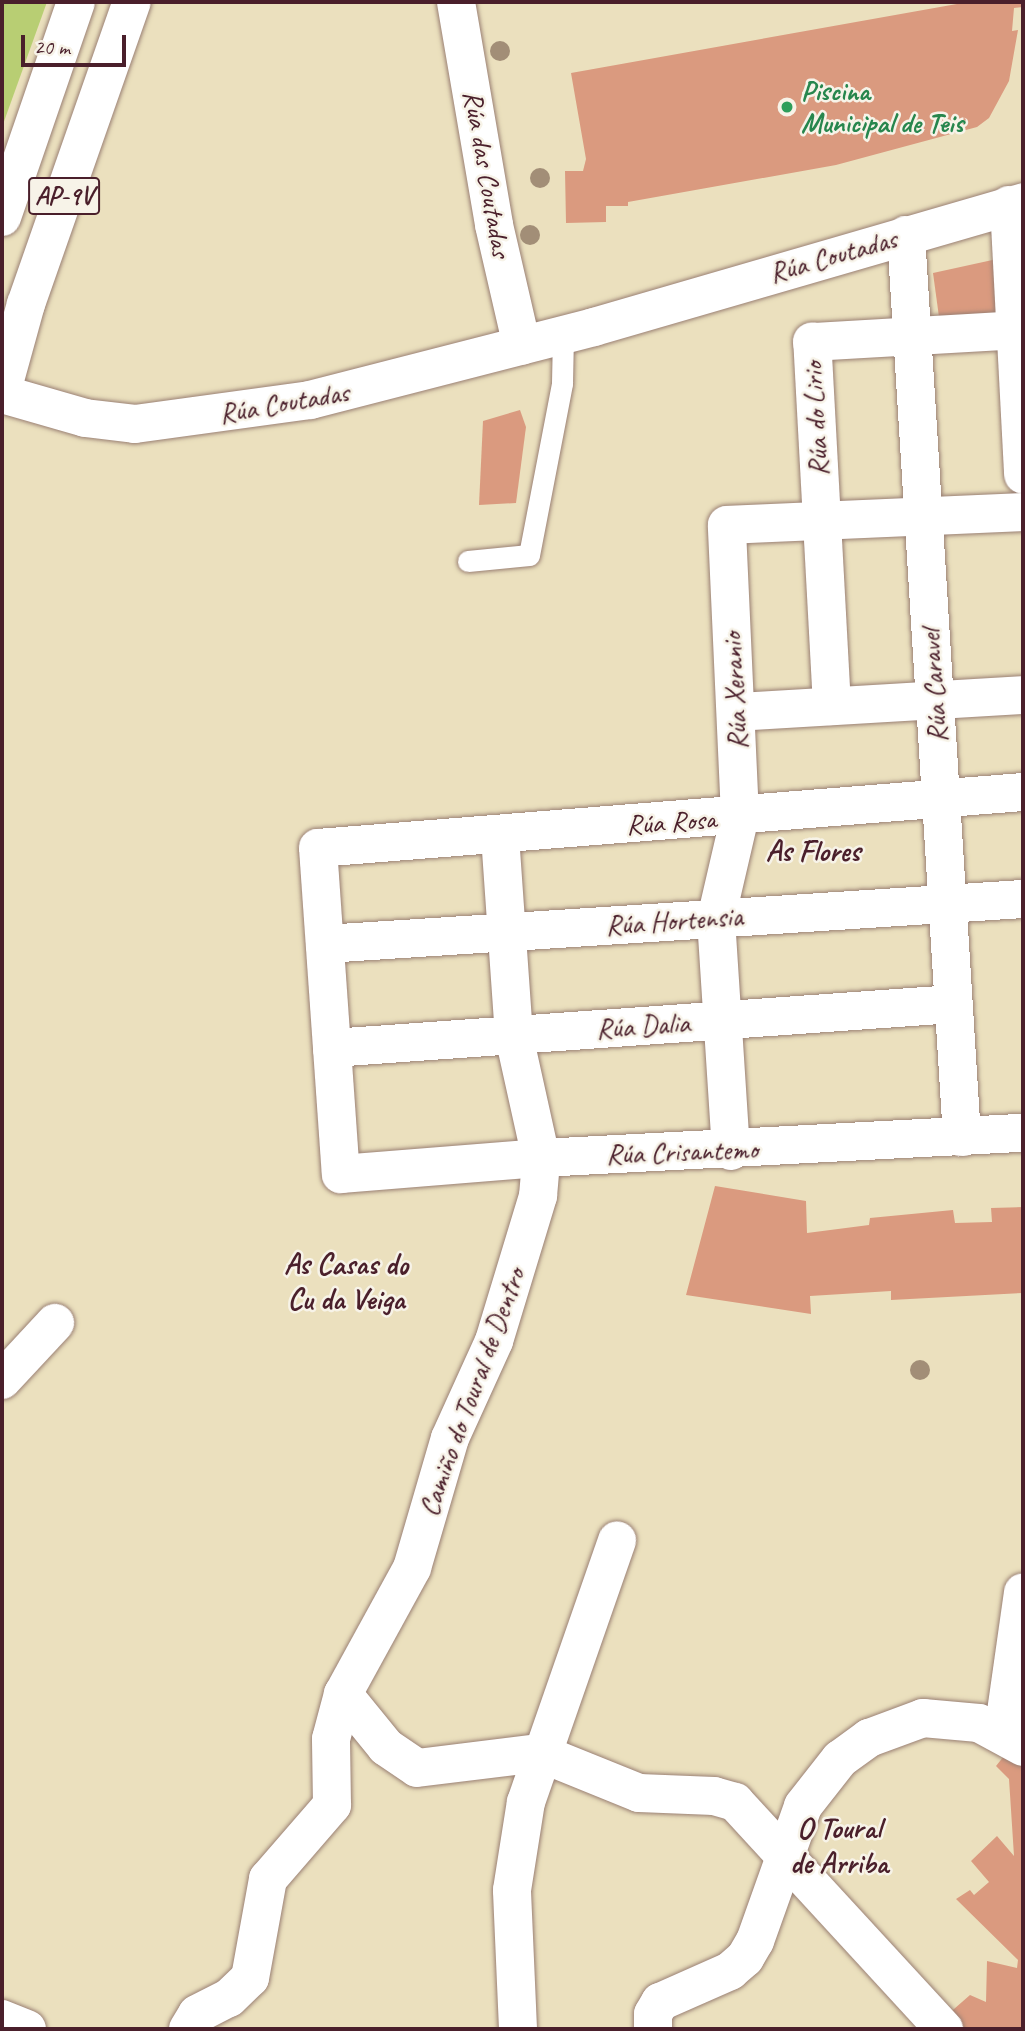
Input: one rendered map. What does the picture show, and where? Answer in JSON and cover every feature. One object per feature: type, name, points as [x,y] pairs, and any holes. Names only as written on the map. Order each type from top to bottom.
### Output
[{"type":"main road","name":"AP-9V","points":[[2,217],[76,2]]},
{"type":"main road","name":"AP-9V","points":[[13,397],[26,304],[132,2]]},
{"type":"main road","name":"Rúa das Coutadas","points":[[456,2],[494,225],[522,346]]},
{"type":"main road","name":"Rúa Coutadas","points":[[13,397],[111,422],[165,422],[352,391],[563,335],[1016,204]]},
{"type":"main road","points":[[1016,204],[1023,475]]},
{"type":"main road","name":"Rúa Caravel","points":[[906,235],[962,1137]]},
{"type":"main road","name":"Rúa do Lirio","points":[[832,706],[812,342],[1020,330]]},
{"type":"main road","name":"Rúa Xeranio","points":[[731,1151],[716,919],[740,816],[727,525],[1023,512]]},
{"type":"main road","points":[[737,712],[1023,695]]},
{"type":"main road","name":"Rúa Rosa","points":[[326,944],[318,848],[1023,792]]},
{"type":"main road","name":"Camiño do Toural de Dentro","points":[[188,2029],[197,2014],[229,1998],[250,1978],[268,1879],[332,1805],[331,1739],[343,1694],[412,1568],[450,1438],[494,1341],[538,1196],[541,1158],[514,1035],[500,834]]},
{"type":"main road","name":"Rúa Hortensia","points":[[326,944],[1023,899]]},
{"type":"main road","points":[[326,944],[332,1048]]},
{"type":"main road","name":"Rúa Dalia","points":[[332,1048],[953,1004]]},
{"type":"main road","name":"Rúa Crisantemo","points":[[332,1048],[341,1174],[541,1158],[731,1151],[1023,1133]]},
{"type":"main road","points":[[2,1380],[55,1323]]},
{"type":"main road","points":[[517,2029],[512,1890],[526,1802],[540,1753],[617,1540]]},
{"type":"main road","points":[[653,2029],[653,2014],[660,2002],[730,1971],[745,1958],[803,1806],[821,1781],[869,1738],[923,1718],[955,1718],[1013,1740],[1023,1592]]},
{"type":"main road","points":[[343,1694],[386,1747],[417,1768],[540,1753],[639,1793],[714,1796],[735,1802],[786,1854],[944,2029]]},
{"type":"main road","points":[[2,2019],[27,2029]]},
{"type":"lane","points":[[468,561],[529,555],[562,383],[563,335]]},
{"type":"green space","points":[[2,2],[47,2],[2,127]]},
{"type":"building","name":"Piscina Municipal de Teis","points":[[968,2],[1023,2],[1023,7],[1014,8],[1012,31],[1018,30],[1009,81],[989,118],[977,127],[836,165],[628,202],[628,206],[606,206],[606,222],[566,223],[565,171],[583,171],[586,159],[571,73]]},
{"type":"building","points":[[997,259],[1004,313],[939,317],[933,273]]},
{"type":"building","points":[[520,410],[526,427],[516,503],[479,505],[483,421]]},
{"type":"building","points":[[715,1186],[806,1201],[807,1233],[869,1225],[870,1218],[953,1210],[955,1223],[992,1222],[991,1208],[1023,1207],[1023,1293],[891,1300],[891,1291],[810,1296],[811,1314],[686,1295]]},
{"type":"building","points":[[1008,1751],[1023,1764],[1023,2029],[957,2029],[946,2016],[970,1995],[986,2002],[987,1961],[1017,1968],[1018,1960],[956,1899],[970,1890],[974,1895],[989,1882],[971,1861],[997,1836],[1014,1856],[1009,1779],[996,1766]]},
{"type":"place","name":"Piscina Municipal de Teis","points":[[787,107]]},
{"type":"district","name":"As Flores","points":[[813,851]]},
{"type":"district","name":"As Casas do Cu da Veiga","points":[[346,1281]]},
{"type":"district","name":"O Toural de Arriba","points":[[839,1846]]}]
